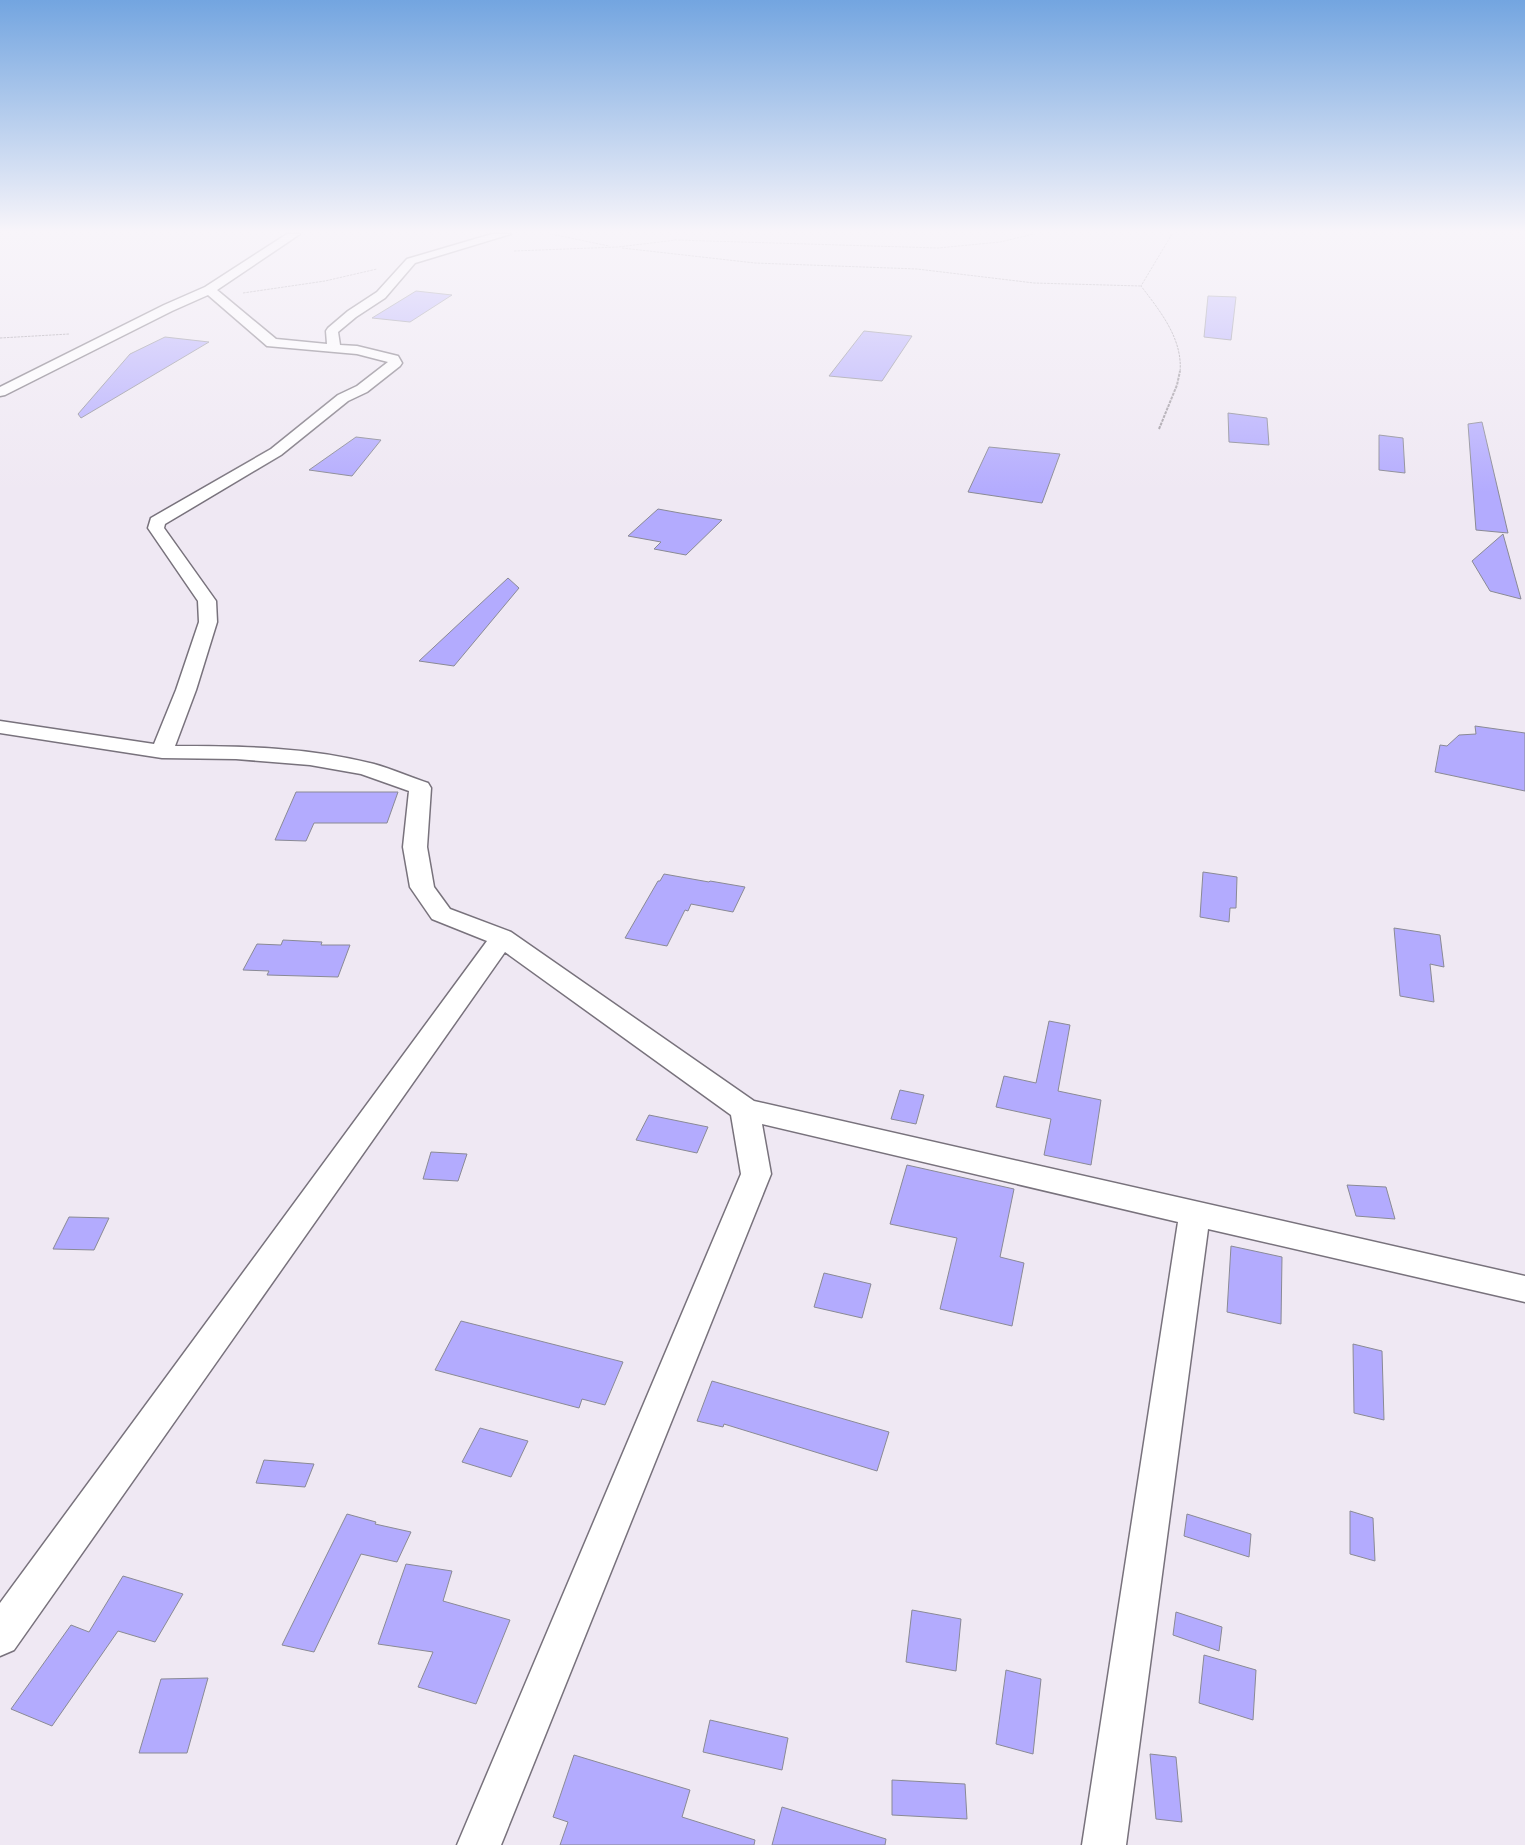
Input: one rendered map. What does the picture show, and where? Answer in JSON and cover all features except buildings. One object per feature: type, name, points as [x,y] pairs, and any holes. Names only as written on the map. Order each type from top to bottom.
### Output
[{"type":"street","points":[[0,392],[122,331],[148,320]]},
{"type":"street","points":[[162,752],[186,690],[208,622],[206,601],[156,528],[156,522],[276,452],[343,398],[362,388],[395,363],[393,359],[357,350],[272,344],[244,320]]},
{"type":"street","points":[[334,348],[332,332],[345,320]]},
{"type":"street","points":[[0,727],[162,752],[240,752],[314,760],[358,767],[420,788],[414,847],[422,888],[441,914],[502,938],[745,1110],[1525,1288]]},
{"type":"street","points":[[0,1636],[502,938]]},
{"type":"street","points":[[479,1845],[756,1174],[745,1110]]},
{"type":"street","points":[[1104,1845],[1195,1213]]},
{"type":"path","points":[[1159,429],[1179,379],[1180,351],[1171,326],[1167,320]]},
{"type":"path","points":[[0,338],[122,331]]}]
